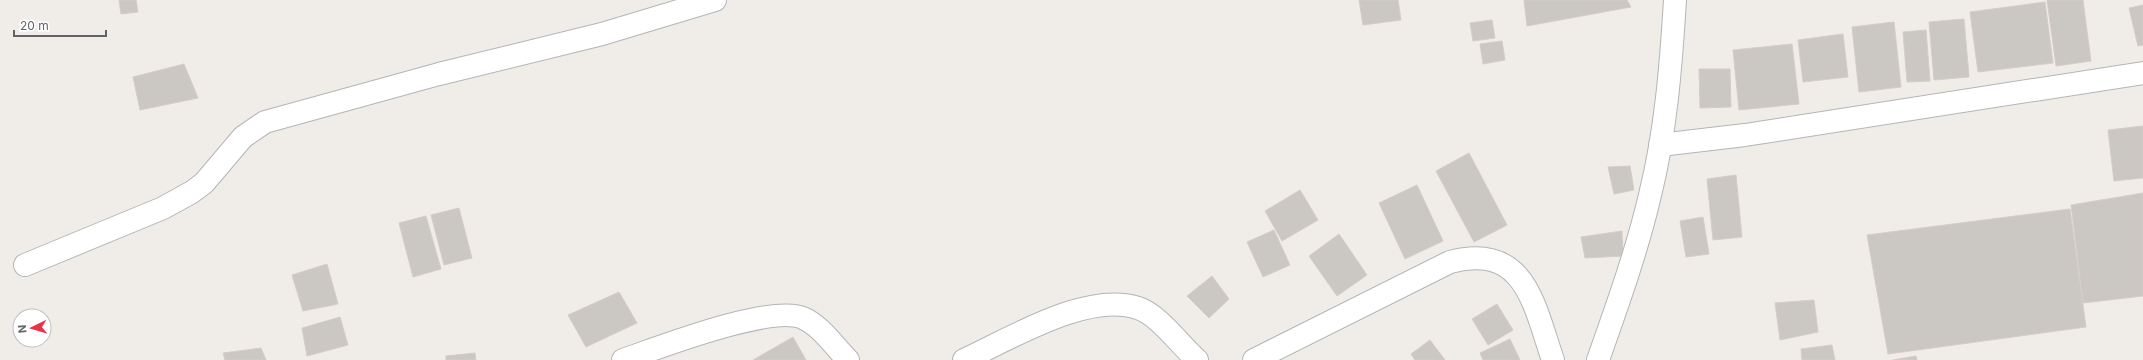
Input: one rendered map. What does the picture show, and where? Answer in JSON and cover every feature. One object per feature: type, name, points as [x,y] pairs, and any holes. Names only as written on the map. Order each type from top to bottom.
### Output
[{"type":"street","points":[[25,265],[164,208],[192,192],[204,183],[243,137],[265,122],[439,74],[602,34],[715,0]]},
{"type":"street","points":[[1598,360],[1640,236],[1651,195],[1672,61],[1675,0]]},
{"type":"street","points":[[1660,145],[1746,135],[2143,73]]},
{"type":"street","points":[[1254,360],[1450,262],[1474,258],[1492,260],[1516,272],[1527,286],[1553,360]]},
{"type":"street","points":[[964,360],[1067,312],[1098,305],[1138,308],[1155,318],[1197,360]]},
{"type":"street","points":[[623,360],[685,339],[758,318],[790,316],[802,317],[813,324],[848,360]]},
{"type":"building","points":[[119,0],[136,0],[138,12],[121,14]]},
{"type":"building","points":[[1359,0],[1398,0],[1401,20],[1363,25]]},
{"type":"building","points":[[1524,0],[1627,0],[1631,7],[1527,26]]},
{"type":"building","points":[[2047,0],[2083,0],[2091,61],[2056,66]]},
{"type":"building","points":[[2045,2],[2053,63],[1978,72],[1970,12]]},
{"type":"building","points":[[2143,5],[2143,45],[2138,46],[2129,8]]},
{"type":"building","points":[[1964,19],[1969,77],[1934,80],[1929,22]]},
{"type":"building","points":[[1492,20],[1495,38],[1473,41],[1470,23]]},
{"type":"building","points":[[1894,22],[1901,87],[1859,92],[1852,27]]},
{"type":"building","points":[[1926,30],[1930,81],[1907,82],[1903,32]]},
{"type":"building","points":[[1843,34],[1848,77],[1803,82],[1798,40]]},
{"type":"building","points":[[1502,41],[1505,60],[1483,64],[1480,44]]},
{"type":"building","points":[[1792,44],[1799,104],[1739,110],[1733,50]]},
{"type":"building","points":[[184,64],[198,98],[140,110],[133,77]]},
{"type":"building","points":[[1699,69],[1730,69],[1731,107],[1700,108]]},
{"type":"building","points":[[2143,126],[2143,178],[2114,181],[2108,130]]},
{"type":"building","points":[[1469,153],[1507,225],[1474,242],[1436,171]]},
{"type":"building","points":[[1630,166],[1634,190],[1614,194],[1608,167]]},
{"type":"building","points":[[1736,175],[1742,237],[1713,240],[1707,179]]},
{"type":"building","points":[[1417,185],[1443,241],[1405,259],[1379,203]]},
{"type":"building","points":[[1300,190],[1318,220],[1282,241],[1265,211]]},
{"type":"building","points":[[2143,193],[2143,296],[2083,303],[2071,205]]},
{"type":"building","points":[[459,208],[472,258],[444,265],[431,215]]},
{"type":"building","points":[[2070,209],[2086,327],[1888,354],[1867,235]]},
{"type":"building","points":[[426,216],[441,269],[413,277],[399,223]]},
{"type":"building","points":[[1703,217],[1709,254],[1686,257],[1680,221]]},
{"type":"building","points":[[1274,230],[1290,265],[1263,277],[1247,242]]},
{"type":"building","points":[[1622,231],[1623,256],[1585,258],[1581,237]]},
{"type":"building","points":[[1339,234],[1367,275],[1337,296],[1309,256]]},
{"type":"building","points":[[327,264],[338,304],[303,311],[292,275]]},
{"type":"building","points":[[1212,276],[1229,299],[1209,318],[1187,296]]},
{"type":"building","points":[[619,292],[637,323],[586,347],[568,315]]},
{"type":"building","points":[[1814,300],[1818,332],[1780,340],[1775,303]]},
{"type":"building","points":[[1497,304],[1513,330],[1488,345],[1472,319]]},
{"type":"building","points":[[340,317],[348,345],[307,356],[302,328]]},
{"type":"building","points":[[793,337],[806,360],[753,360]]},
{"type":"building","points":[[1510,339],[1520,360],[1483,360],[1480,353]]},
{"type":"building","points":[[1430,340],[1445,360],[1415,360],[1411,354]]},
{"type":"building","points":[[1832,345],[1835,360],[1802,360],[1801,349]]},
{"type":"building","points":[[261,348],[266,360],[225,360],[223,353]]},
{"type":"building","points":[[475,353],[476,360],[446,360],[446,356]]},
{"type":"building","points":[[1916,356],[1917,360],[1893,360]]}]
